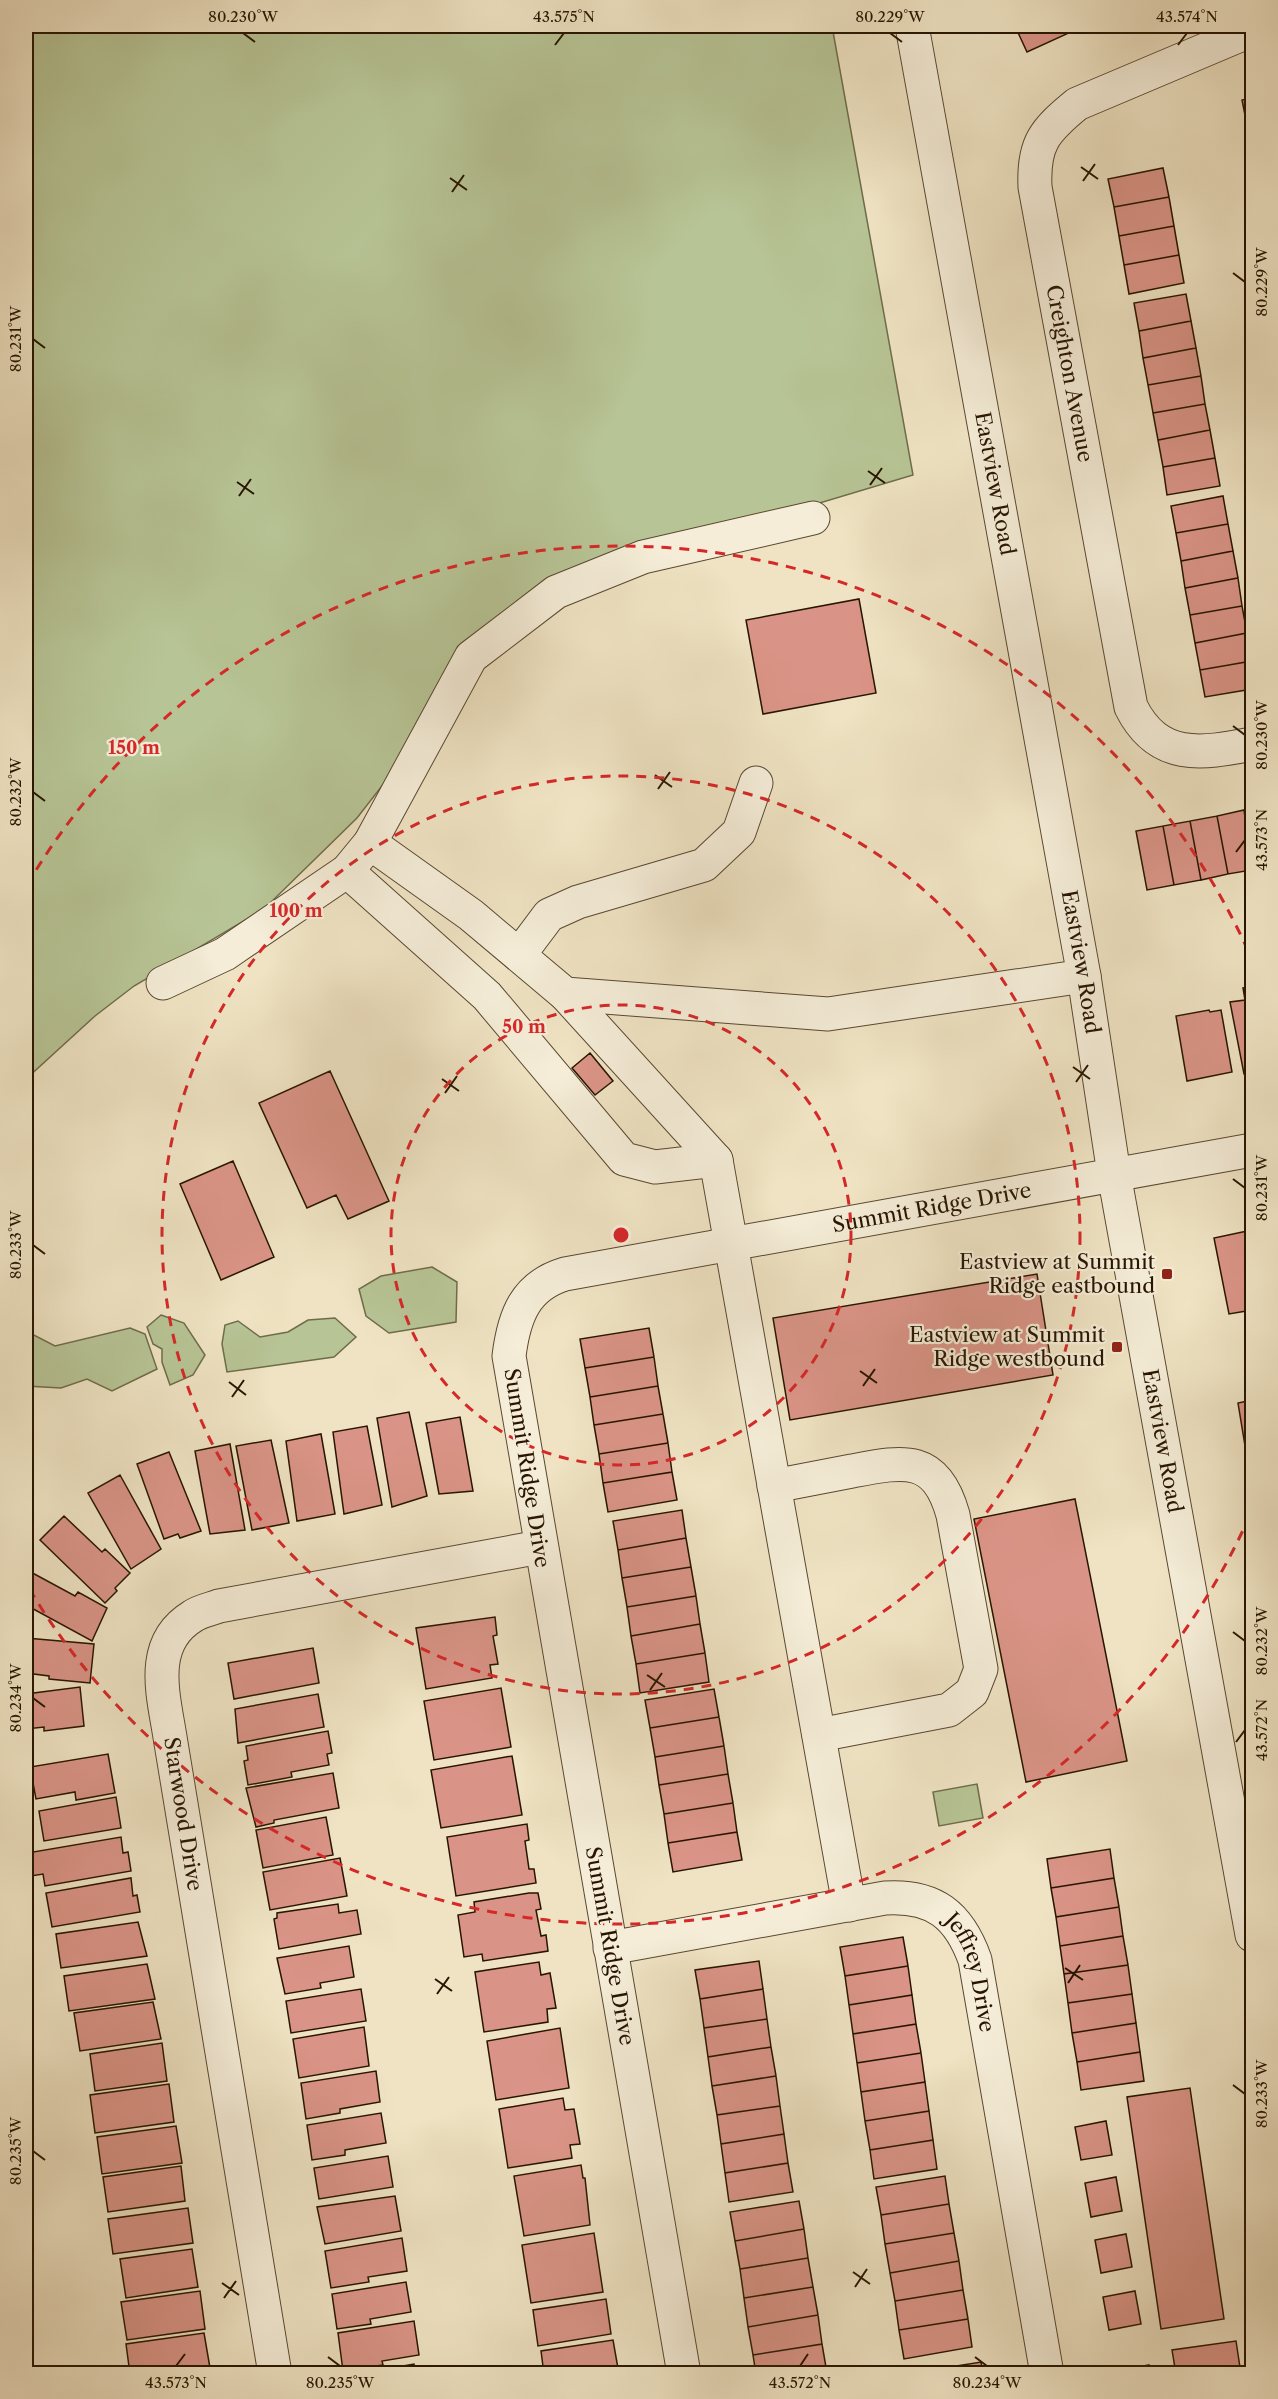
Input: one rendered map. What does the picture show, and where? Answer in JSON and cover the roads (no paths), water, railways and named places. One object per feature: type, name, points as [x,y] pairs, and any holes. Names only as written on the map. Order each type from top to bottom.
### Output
[{"type":"street","name":"Eastview Road","points":[[912,26],[1084,976],[1114,1174],[1252,1935]]},
{"type":"street","name":"Creighton Avenue","points":[[1252,30],[1077,104],[1054,123],[1036,150],[1034,170],[1037,199],[1131,706],[1140,726],[1159,743],[1185,751],[1220,751],[1252,744]]},
{"type":"street","points":[[163,983],[225,954],[347,871],[370,843],[471,657],[556,592],[643,557],[813,518]]},
{"type":"street","points":[[519,955],[549,915],[578,902],[704,865],[739,832],[756,783]]},
{"type":"street","points":[[370,843],[471,915],[566,994],[716,1160],[849,1905]]},
{"type":"street","points":[[347,871],[487,996],[624,1159],[655,1167],[716,1160]]},
{"type":"street","points":[[566,994],[828,1014],[1084,976]]},
{"type":"street","name":"Summit Ridge Drive","points":[[684,2373],[540,1547],[509,1356],[512,1334],[530,1292],[546,1280],[565,1274],[1252,1150]]},
{"type":"street","points":[[774,1485],[898,1462],[926,1470],[947,1494],[953,1515],[981,1669],[975,1686],[962,1702],[949,1710],[819,1735]]},
{"type":"street","name":"Starwood Drive","points":[[275,2373],[162,1689],[162,1655],[174,1632],[193,1615],[219,1606],[540,1547]]},
{"type":"street","name":"Jeffrey Drive","points":[[610,1948],[909,1896],[939,1910],[956,1922],[966,1935],[975,1960],[1047,2373]]},
{"type":"water","points":[[26,2292],[31,2373],[26,2373]]},
{"type":"place","name":"Eastview at Summit Ridge eastbound","points":[[1167,1274]]},
{"type":"place","name":"Eastview at Summit Ridge westbound","points":[[1117,1347]]}]
